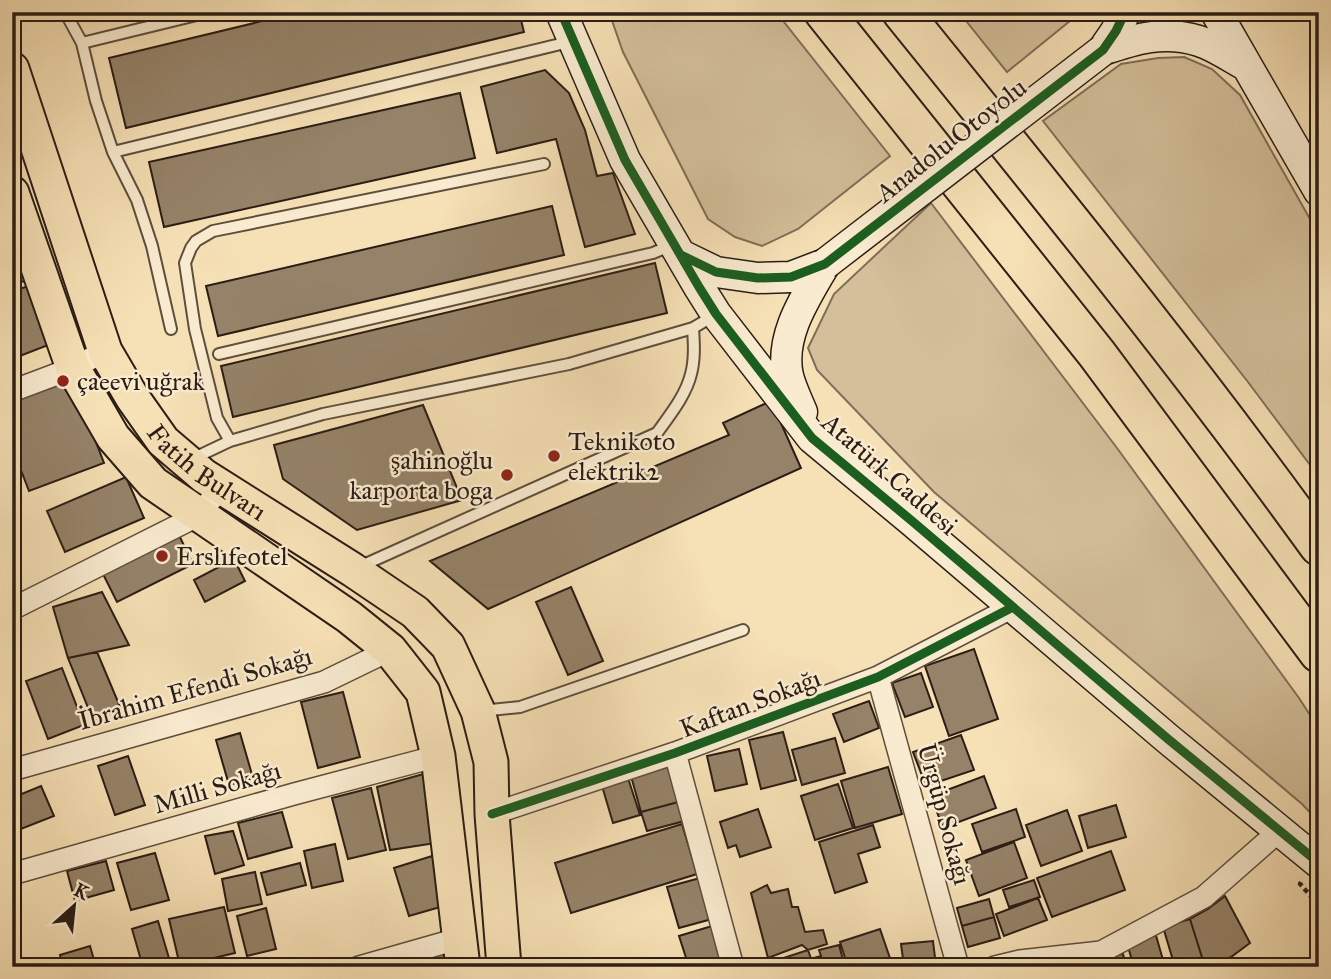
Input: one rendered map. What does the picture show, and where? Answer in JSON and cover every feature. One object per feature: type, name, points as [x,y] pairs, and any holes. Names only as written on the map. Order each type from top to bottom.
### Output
[{"type":"highway","name":"Anadolu Otoyolu","points":[[824,12],[1097,354],[1319,653]]},
{"type":"highway","name":"Anadolu Otoyolu","points":[[902,12],[1144,313],[1319,546]]},
{"type":"main road","name":"Fatih Bulvarı","points":[[12,69],[105,351],[132,397],[163,441],[204,476],[415,612],[448,646],[478,711],[491,762],[492,814],[504,967]]},
{"type":"main road","name":"Fatih Bulvarı","points":[[12,193],[73,368],[113,437],[153,483],[349,617],[390,650],[423,692],[438,756],[462,952]]},
{"type":"street","name":"Atatürk Caddesi","points":[[561,12],[625,160],[678,250],[705,321],[812,439],[1279,831],[1309,874]]},
{"type":"street","points":[[1103,50],[1125,12]]},
{"type":"street","points":[[1216,12],[1319,191]]},
{"type":"street","points":[[1103,50],[1138,38],[1171,35],[1200,41],[1248,66]]},
{"type":"street","name":"Anadolu Otoyolu","points":[[825,264],[1103,50]]},
{"type":"street","points":[[678,250],[716,272],[758,278],[791,276],[825,264]]},
{"type":"street","points":[[812,439],[788,376],[785,350],[798,312],[825,264]]},
{"type":"street","points":[[12,391],[73,368],[105,351]]},
{"type":"street","points":[[12,609],[199,515],[221,487]]},
{"type":"street","name":"Kaftan Sokağı","points":[[492,814],[676,754],[878,677],[1013,607]]},
{"type":"street","name":"İbrahim Efendi Sokağı","points":[[12,770],[324,682],[390,650]]},
{"type":"street","name":"Ürgüp Sokağı","points":[[878,677],[958,967]]},
{"type":"street","points":[[676,754],[733,967]]},
{"type":"street","name":"Milli Sokağı","points":[[12,874],[438,756]]},
{"type":"street","points":[[995,967],[1101,952],[1204,897],[1279,831]]},
{"type":"street","points":[[359,967],[462,952]]},
{"type":"lane","points":[[65,12],[82,43],[96,101],[113,152],[137,200],[152,246],[171,329]]},
{"type":"lane","points":[[82,43],[209,12]]},
{"type":"lane","points":[[113,152],[573,40]]},
{"type":"lane","points":[[230,441],[217,418],[195,329],[185,263],[196,241],[213,231],[544,164]]},
{"type":"lane","points":[[219,354],[653,253],[678,250]]},
{"type":"lane","points":[[187,462],[230,441],[323,414],[569,364],[705,321]]},
{"type":"lane","points":[[353,570],[657,433],[691,376],[694,353],[705,321]]},
{"type":"lane","points":[[478,711],[520,707],[743,630]]},
{"type":"path","points":[[1309,874],[1319,905]]},
{"type":"shaded area","points":[[609,12],[776,12],[890,156],[798,229],[762,246],[735,237],[708,219],[623,52]]},
{"type":"shaded area","points":[[959,12],[1081,12],[1007,72]]},
{"type":"shaded area","points":[[1184,57],[1212,69],[1240,95],[1319,235],[1319,477],[1043,121],[1121,64]]},
{"type":"shaded area","points":[[931,203],[1117,448],[1319,729],[1319,822],[1302,804],[934,492],[817,370],[808,348],[834,294]]},
{"type":"building","points":[[300,12],[519,12],[524,32],[126,128],[109,58]]},
{"type":"building","points":[[545,70],[569,93],[585,130],[597,176],[613,173],[635,234],[585,247],[556,139],[497,153],[481,87]]},
{"type":"building","points":[[460,93],[475,158],[164,227],[149,162]]},
{"type":"building","points":[[552,206],[564,255],[218,336],[206,286]]},
{"type":"building","points":[[655,263],[667,313],[233,417],[221,366]]},
{"type":"building","points":[[26,264],[31,279],[12,285],[12,268]]},
{"type":"building","points":[[33,284],[56,342],[12,359],[12,292]]},
{"type":"building","points":[[72,380],[104,463],[29,491],[12,447],[12,396],[46,383],[48,389]]},
{"type":"building","points":[[771,401],[801,468],[488,609],[430,561],[729,435],[723,423]]},
{"type":"building","points":[[423,405],[462,500],[357,530],[283,479],[274,445]]},
{"type":"building","points":[[126,477],[144,518],[65,552],[47,511]]},
{"type":"building","points":[[176,529],[193,564],[117,602],[99,566]]},
{"type":"building","points":[[234,559],[245,581],[205,602],[194,580]]},
{"type":"building","points":[[571,587],[603,661],[568,675],[536,602]]},
{"type":"building","points":[[102,592],[129,645],[68,658],[53,607]]},
{"type":"building","points":[[974,649],[998,719],[949,736],[925,666]]},
{"type":"building","points":[[97,652],[121,709],[93,720],[68,658]]},
{"type":"building","points":[[62,668],[84,725],[48,739],[26,681]]},
{"type":"building","points":[[921,673],[933,707],[905,717],[892,683]]},
{"type":"building","points":[[343,692],[360,757],[318,768],[301,702]]},
{"type":"building","points":[[869,701],[879,728],[844,742],[833,714]]},
{"type":"building","points":[[783,732],[796,780],[761,789],[749,740]]},
{"type":"building","points":[[240,733],[253,778],[229,785],[216,740]]},
{"type":"building","points":[[961,735],[974,770],[926,786],[913,752]]},
{"type":"building","points":[[835,738],[845,773],[802,785],[792,750]]},
{"type":"building","points":[[739,749],[747,784],[715,791],[707,756]]},
{"type":"building","points":[[128,756],[145,805],[115,815],[98,766]]},
{"type":"building","points":[[670,757],[682,801],[641,812],[629,769]]},
{"type":"building","points":[[888,767],[902,814],[855,828],[841,781]]},
{"type":"building","points":[[427,773],[442,842],[390,850],[377,787]]},
{"type":"building","points":[[984,776],[996,808],[943,828],[931,796]]},
{"type":"building","points":[[628,778],[640,815],[613,823],[602,786]]},
{"type":"building","points":[[838,784],[853,828],[815,840],[801,796]]},
{"type":"building","points":[[41,786],[54,816],[13,832],[12,798]]},
{"type":"building","points":[[371,788],[386,850],[348,859],[332,798]]},
{"type":"building","points":[[682,801],[688,820],[647,831],[641,812]]},
{"type":"building","points":[[1116,805],[1126,837],[1088,848],[1079,816]]},
{"type":"building","points":[[758,809],[771,847],[740,857],[736,845],[728,848],[720,822]]},
{"type":"building","points":[[1016,809],[1025,837],[982,852],[972,824]]},
{"type":"building","points":[[1067,810],[1082,851],[1041,866],[1026,825]]},
{"type":"building","points":[[282,812],[292,847],[248,859],[238,823]]},
{"type":"building","points":[[682,824],[697,874],[571,913],[555,863]]},
{"type":"building","points":[[873,825],[880,847],[858,854],[867,882],[835,893],[819,842]]},
{"type":"building","points":[[233,831],[244,865],[215,874],[205,836]]},
{"type":"building","points":[[1014,842],[1027,878],[979,896],[966,860]]},
{"type":"building","points":[[335,844],[343,881],[312,888],[304,851]]},
{"type":"building","points":[[1111,851],[1125,890],[1052,917],[1037,878]]},
{"type":"building","points":[[155,853],[169,900],[131,910],[117,863]]},
{"type":"building","points":[[432,856],[447,905],[409,916],[394,868]]},
{"type":"building","points":[[106,861],[114,890],[75,901],[67,871]]},
{"type":"building","points":[[300,863],[306,885],[267,895],[261,873]]},
{"type":"building","points":[[255,872],[262,904],[228,911],[222,879]]},
{"type":"building","points":[[700,878],[712,919],[679,928],[667,887]]},
{"type":"building","points":[[1034,880],[1040,897],[1009,907],[1003,890]]},
{"type":"building","points":[[767,885],[771,893],[788,889],[792,907],[798,907],[805,932],[823,930],[827,944],[808,950],[802,945],[768,958],[751,893]]},
{"type":"building","points":[[1225,896],[1250,943],[1231,957],[1205,967],[1190,919]]},
{"type":"building","points":[[1038,898],[1047,920],[1004,936],[996,914]]},
{"type":"building","points":[[989,899],[994,917],[962,926],[957,908]]},
{"type":"building","points":[[224,907],[235,953],[180,966],[169,919]]},
{"type":"building","points":[[266,908],[276,949],[247,956],[237,916]]},
{"type":"building","points":[[994,917],[1000,938],[968,947],[962,926]]},
{"type":"building","points":[[1190,919],[1205,967],[1175,967],[1163,927]]},
{"type":"building","points":[[158,921],[171,965],[143,967],[132,929]]},
{"type":"building","points":[[712,926],[723,965],[689,967],[679,936]]},
{"type":"building","points":[[880,929],[893,967],[848,967],[840,942]]},
{"type":"building","points":[[1155,932],[1165,967],[1134,967],[1126,940]]},
{"type":"building","points":[[933,941],[936,966],[904,967],[901,944]]},
{"type":"building","points":[[839,945],[845,967],[816,967],[814,958],[821,956],[819,950]]},
{"type":"building","points":[[90,946],[96,967],[63,967],[60,955]]},
{"type":"building","points":[[808,950],[814,967],[780,967],[777,960]]},
{"type":"building","points":[[445,953],[449,967],[392,967]]},
{"type":"building","points":[[1123,954],[1126,967],[1083,967],[1082,960]]},
{"type":"building","points":[[777,960],[780,967],[760,965]]},
{"type":"cycle path","points":[[561,12],[625,160],[699,287],[716,314],[812,438],[1319,863]]},
{"type":"cycle path","points":[[681,255],[716,272],[758,278],[791,277],[825,264],[1103,50],[1125,12]]},
{"type":"cycle path","points":[[492,814],[675,753],[878,677],[1013,607]]},
{"type":"place","name":"çaeevi uğrak","points":[[63,381]]},
{"type":"place","name":"Teknikoto elektrik2","points":[[554,456]]},
{"type":"place","name":"şahinoğlu karporta boga","points":[[507,475]]},
{"type":"place","name":"Erslıfeotel","points":[[162,556]]}]
